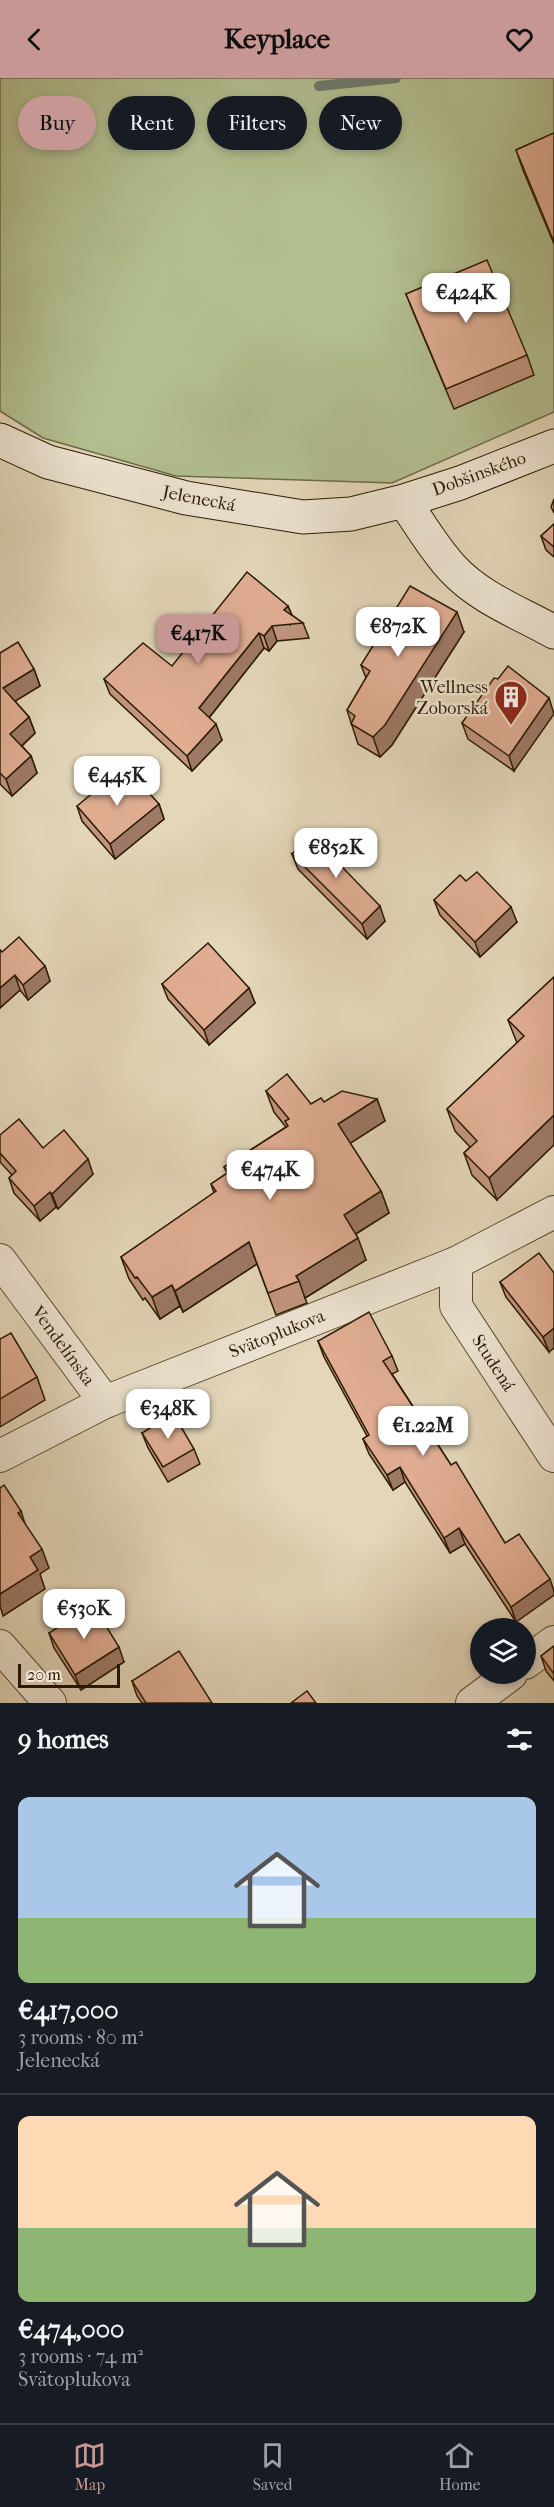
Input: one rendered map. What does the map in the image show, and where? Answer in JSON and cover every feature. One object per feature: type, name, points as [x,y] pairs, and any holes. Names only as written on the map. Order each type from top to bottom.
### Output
[{"type":"street","name":"Jelenecká","points":[[0,440],[48,462],[186,498],[280,514],[303,517],[351,514],[404,501]]},
{"type":"street","name":"Dobšinského","points":[[404,501],[460,483],[554,446]]},
{"type":"street","points":[[404,501],[437,550],[462,577],[495,600],[554,632]]},
{"type":"street","name":"Svätoplukova","points":[[0,1456],[105,1402],[456,1263],[554,1212]]},
{"type":"street","name":"Vendelínska","points":[[0,1260],[105,1402]]},
{"type":"street","name":"Studená","points":[[456,1263],[456,1306],[554,1456]]},
{"type":"street","points":[[536,1655],[554,1642]]},
{"type":"street","points":[[0,1646],[50,1703]]},
{"type":"street","points":[[472,1703],[498,1684]]},
{"type":"green space","points":[[0,78],[554,78],[554,412],[392,483],[176,476],[43,438],[0,411]]},
{"type":"building","points":[[554,133],[554,242],[516,150]]},
{"type":"building","points":[[487,260],[527,355],[446,389],[406,294]]},
{"type":"building","points":[[554,524],[554,547],[541,536]]},
{"type":"building","points":[[247,572],[288,606],[284,610],[303,623],[272,626],[264,636],[259,633],[199,708],[216,724],[187,756],[104,679],[143,643],[172,666]]},
{"type":"building","points":[[410,586],[457,612],[385,725],[373,737],[351,724],[355,716],[347,710],[370,671],[361,665]]},
{"type":"building","points":[[18,642],[34,669],[3,688],[29,717],[10,734],[31,756],[6,779],[0,773],[0,653]]},
{"type":"building","name":"Wellness Zoborská","points":[[508,666],[549,698],[509,756],[462,723],[494,678],[498,679]]},
{"type":"building","points":[[118,772],[133,790],[140,783],[159,804],[110,844],[77,806]]},
{"type":"building","points":[[311,835],[380,906],[362,924],[292,854]]},
{"type":"building","points":[[477,872],[511,907],[475,942],[434,900],[460,875],[466,881]]},
{"type":"building","points":[[19,937],[45,966],[23,985],[15,975],[0,988],[0,950],[2,952]]},
{"type":"building","points":[[208,943],[249,988],[204,1030],[162,984]]},
{"type":"building","points":[[554,977],[554,1115],[489,1178],[464,1153],[477,1141],[447,1109],[524,1036],[508,1020]]},
{"type":"building","points":[[287,1074],[311,1104],[321,1098],[324,1102],[342,1091],[377,1099],[338,1124],[381,1191],[344,1215],[358,1238],[296,1276],[299,1281],[268,1293],[249,1242],[175,1291],[172,1285],[152,1297],[121,1257],[216,1191],[211,1184],[229,1172],[224,1167],[288,1126],[285,1121],[289,1119],[266,1091]]},
{"type":"building","points":[[19,1119],[43,1148],[64,1130],[88,1159],[52,1194],[50,1192],[34,1206],[9,1178],[16,1171],[0,1153],[0,1135]]},
{"type":"building","points":[[539,1253],[554,1273],[554,1328],[543,1337],[500,1282]]},
{"type":"building","points":[[369,1312],[392,1356],[383,1361],[451,1465],[456,1462],[505,1543],[519,1534],[550,1579],[511,1607],[459,1528],[444,1538],[400,1467],[387,1475],[363,1439],[369,1435],[318,1341]]},
{"type":"building","points":[[11,1333],[37,1377],[0,1399],[0,1339]]},
{"type":"building","points":[[173,1413],[194,1449],[163,1467],[142,1433]]},
{"type":"building","points":[[4,1485],[21,1511],[18,1513],[42,1549],[30,1557],[38,1570],[0,1594],[0,1488]]},
{"type":"building","points":[[93,1605],[119,1647],[75,1675],[49,1633]]},
{"type":"building","points":[[554,1646],[554,1674],[541,1656]]},
{"type":"building","points":[[179,1651],[212,1703],[146,1703],[132,1681]]},
{"type":"building","points":[[307,1691],[316,1703],[291,1703]]},
{"type":"waterway","points":[[319,86],[396,78]]},
{"type":"place","name":"Wellness Zoborská","points":[[511,726]]}]
